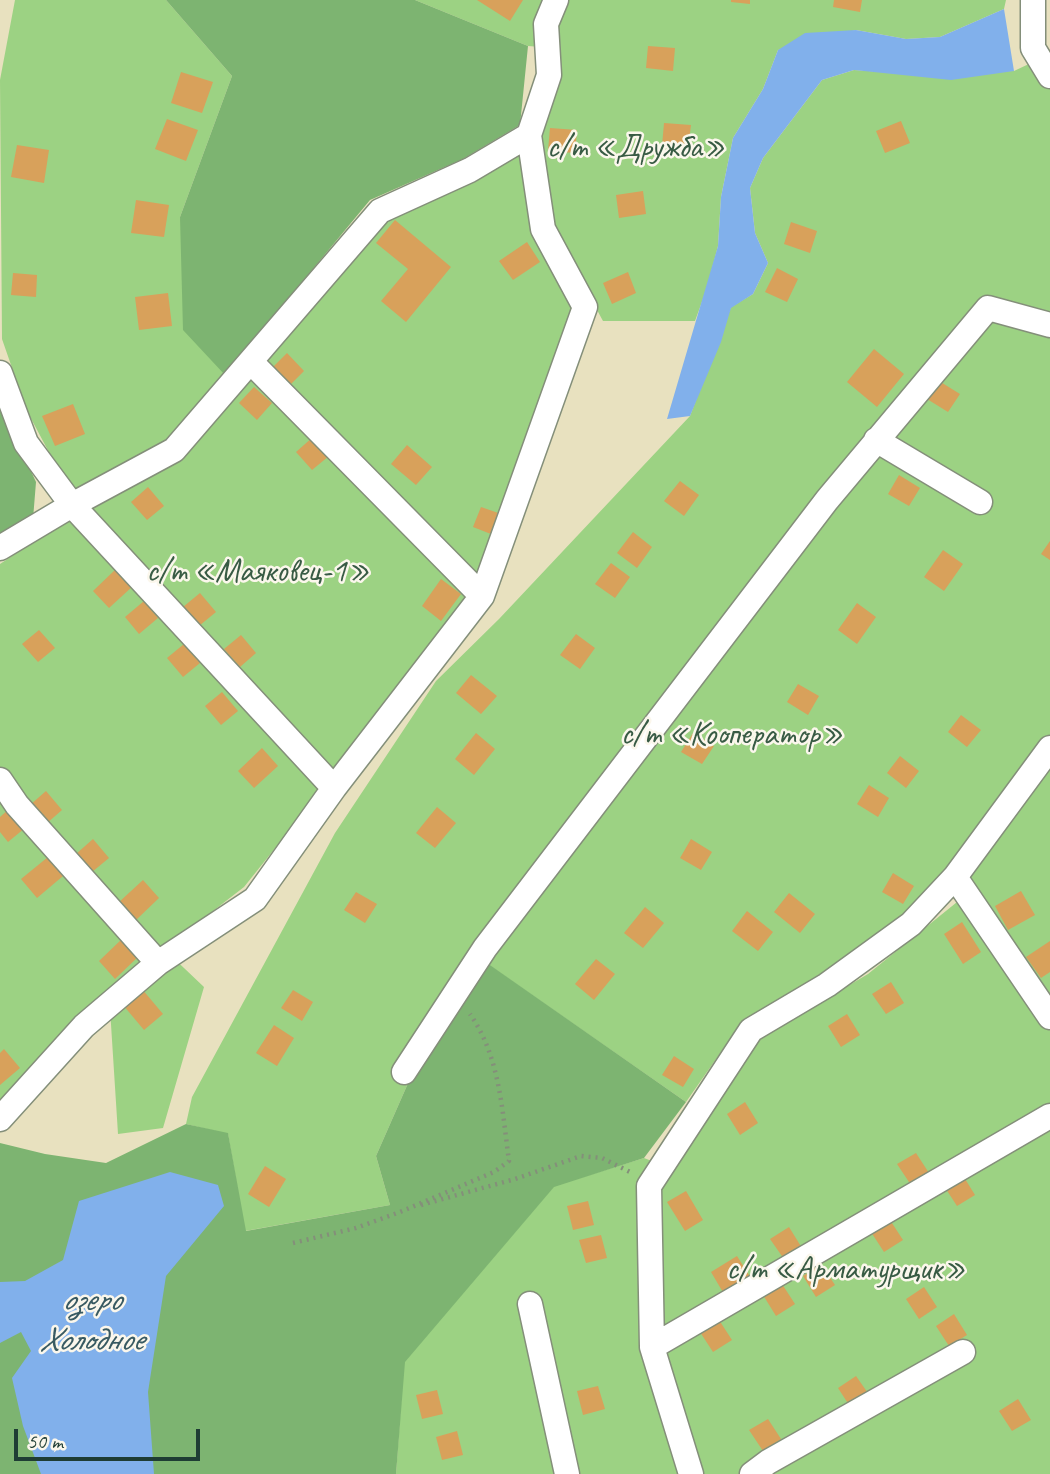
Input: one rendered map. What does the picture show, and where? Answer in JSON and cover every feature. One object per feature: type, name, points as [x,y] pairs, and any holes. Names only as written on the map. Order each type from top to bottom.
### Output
[{"type":"street","points":[[0,1119],[84,1026],[158,963],[255,899],[334,788],[482,596],[586,307],[543,229],[529,135],[548,75],[546,24],[556,0]]},
{"type":"street","points":[[1032,0],[1033,48],[1050,76]]},
{"type":"street","points":[[0,548],[72,505],[174,450],[380,211],[470,170],[529,135]]},
{"type":"street","points":[[404,1072],[510,915],[827,500],[988,308],[1050,325]]},
{"type":"street","points":[[251,362],[482,596]]},
{"type":"street","points":[[0,373],[26,443],[72,505],[334,788]]},
{"type":"street","points":[[876,440],[980,502]]},
{"type":"street","points":[[691,1474],[652,1347],[649,1186],[751,1030],[827,985],[911,925],[956,877],[1050,748]]},
{"type":"street","points":[[0,780],[17,805],[158,963]]},
{"type":"street","points":[[956,877],[1050,1017]]},
{"type":"street","points":[[652,1347],[1050,1116]]},
{"type":"street","points":[[530,1304],[567,1474]]},
{"type":"street","points":[[752,1474],[768,1462],[963,1352]]},
{"type":"path","points":[[293,1243],[356,1228],[494,1172],[509,1161],[496,1070],[481,1030],[456,993]]},
{"type":"path","points":[[406,1209],[515,1179],[581,1156],[601,1158],[651,1183]]},
{"type":"green space","name":"с/т «Маяковец-1»","points":[[15,0],[166,0],[232,76],[180,217],[225,375],[388,212],[519,155],[536,230],[576,308],[481,591],[244,887],[164,949],[204,987],[163,1128],[118,1134],[109,993],[0,1100],[0,564],[84,508],[60,473],[27,411],[2,339],[0,80]]},
{"type":"green space","points":[[166,0],[415,0],[528,46],[520,125],[463,159],[370,200],[225,375],[183,330],[180,217],[232,76]]},
{"type":"green space","name":"с/т «Дружба»","points":[[415,0],[1006,0],[1004,9],[940,37],[906,39],[856,30],[778,50],[763,89],[733,138],[721,197],[718,246],[695,321],[603,321],[551,225],[541,140],[559,79],[554,48],[528,46]]},
{"type":"green space","name":"с/т «Кооператор»","points":[[1050,54],[1050,1002],[955,857],[904,920],[826,979],[744,1019],[686,1102],[486,963],[409,1081],[376,1156],[390,1205],[245,1231],[228,1134],[186,1124],[192,1097],[335,833],[436,681],[499,619],[690,416],[731,307],[753,294],[768,263],[755,233],[750,188],[763,158],[822,80],[854,70],[898,73],[1014,71]]},
{"type":"green space","points":[[0,397],[36,482],[33,519],[0,539]]},
{"type":"green space","name":"с/т «Арматурщик»","points":[[962,898],[1050,1027],[1050,1474],[396,1474],[404,1362],[554,1186],[644,1158],[670,1168],[758,1039],[868,974]]},
{"type":"green space","points":[[487,963],[686,1102],[644,1158],[554,1187],[405,1362],[396,1474],[0,1474],[0,1143],[45,1154],[106,1163],[186,1124],[228,1133],[246,1231],[390,1205],[376,1156],[409,1081]]},
{"type":"water","points":[[1004,9],[1014,71],[951,80],[854,70],[822,80],[763,158],[750,188],[755,233],[768,263],[753,294],[731,308],[721,342],[690,416],[667,419],[718,246],[721,197],[733,138],[763,89],[778,50],[805,33],[856,30],[906,39],[940,37]]},
{"type":"water","name":"озеро Холодное","points":[[170,1172],[218,1185],[224,1206],[166,1276],[148,1392],[154,1474],[41,1474],[23,1426],[12,1378],[31,1351],[21,1332],[0,1343],[0,1282],[25,1281],[63,1260],[79,1201]]},
{"type":"building","points":[[477,0],[523,0],[510,21]]},
{"type":"building","points":[[750,0],[750,4],[731,2]]},
{"type":"building","points":[[834,0],[862,0],[860,12],[833,7]]},
{"type":"building","points":[[648,46],[675,48],[673,71],[646,68]]},
{"type":"building","points":[[181,72],[213,82],[202,113],[171,103]]},
{"type":"building","points":[[167,119],[198,130],[186,161],[155,149]]},
{"type":"building","points":[[901,121],[910,143],[885,153],[876,131]]},
{"type":"building","points":[[664,123],[691,125],[688,148],[662,146]]},
{"type":"building","points":[[550,128],[577,130],[575,153],[548,151]]},
{"type":"building","points":[[17,145],[49,150],[44,183],[11,177]]},
{"type":"building","points":[[643,191],[646,214],[619,218],[616,195]]},
{"type":"building","points":[[136,200],[169,205],[164,237],[131,233]]},
{"type":"building","points":[[395,220],[451,267],[406,322],[381,301],[408,269],[376,243]]},
{"type":"building","points":[[791,222],[817,231],[810,253],[784,244]]},
{"type":"building","points":[[527,242],[540,262],[513,280],[499,261]]},
{"type":"building","points":[[777,268],[798,279],[787,302],[765,292]]},
{"type":"building","points":[[628,272],[636,293],[612,304],[603,283]]},
{"type":"building","points":[[13,273],[37,275],[36,297],[11,295]]},
{"type":"building","points":[[168,293],[172,326],[139,330],[135,297]]},
{"type":"building","points":[[874,349],[904,374],[877,407],[847,382]]},
{"type":"building","points":[[287,353],[304,371],[289,386],[271,369]]},
{"type":"building","points":[[939,381],[960,394],[948,412],[927,399]]},
{"type":"building","points":[[254,387],[272,403],[257,420],[239,403]]},
{"type":"building","points":[[73,404],[85,434],[55,446],[42,416]]},
{"type":"building","points":[[313,437],[329,456],[312,470],[296,452]]},
{"type":"building","points":[[407,445],[432,467],[416,485],[391,464]]},
{"type":"building","points":[[899,475],[920,488],[909,506],[888,494]]},
{"type":"building","points":[[680,481],[699,495],[684,516],[664,501]]},
{"type":"building","points":[[148,487],[164,506],[147,520],[131,502]]},
{"type":"building","points":[[481,507],[504,515],[496,536],[473,527]]},
{"type":"building","points":[[633,532],[652,547],[637,568],[617,553]]},
{"type":"building","points":[[1050,541],[1050,560],[1041,554]]},
{"type":"building","points":[[943,550],[963,564],[944,591],[924,577]]},
{"type":"building","points":[[611,563],[630,577],[615,598],[595,584]]},
{"type":"building","points":[[117,568],[133,586],[109,608],[93,591]]},
{"type":"building","points":[[441,579],[461,594],[441,621],[422,606]]},
{"type":"building","points":[[200,593],[216,612],[199,626],[183,607]]},
{"type":"building","points":[[144,601],[158,618],[139,634],[125,617]]},
{"type":"building","points":[[857,603],[876,617],[857,644],[838,630]]},
{"type":"building","points":[[39,630],[55,648],[38,662],[22,644]]},
{"type":"building","points":[[576,634],[595,648],[580,669],[560,655]]},
{"type":"building","points":[[241,635],[256,653],[240,667],[224,649]]},
{"type":"building","points":[[184,644],[200,663],[183,677],[167,658]]},
{"type":"building","points":[[471,675],[497,696],[481,714],[456,693]]},
{"type":"building","points":[[798,684],[819,696],[808,715],[787,702]]},
{"type":"building","points":[[222,692],[238,711],[221,725],[205,706]]},
{"type":"building","points":[[961,715],[981,730],[967,747],[948,732]]},
{"type":"building","points":[[476,733],[495,749],[474,775],[455,759]]},
{"type":"building","points":[[693,733],[714,746],[702,764],[681,752]]},
{"type":"building","points":[[262,748],[278,766],[254,788],[238,771]]},
{"type":"building","points":[[900,756],[919,771],[906,788],[887,773]]},
{"type":"building","points":[[869,785],[889,798],[878,817],[857,804]]},
{"type":"building","points":[[46,791],[62,810],[46,824],[30,805]]},
{"type":"building","points":[[437,807],[456,823],[435,848],[416,833]]},
{"type":"building","points":[[9,809],[25,828],[8,842],[0,832],[0,817]]},
{"type":"building","points":[[93,839],[109,858],[92,872],[76,854]]},
{"type":"building","points":[[691,839],[712,852],[701,870],[680,858]]},
{"type":"building","points":[[48,857],[63,876],[37,898],[21,879]]},
{"type":"building","points":[[893,873],[914,886],[903,904],[882,892]]},
{"type":"building","points":[[143,880],[159,898],[135,921],[118,903]]},
{"type":"building","points":[[1021,891],[1035,915],[1008,930],[995,906]]},
{"type":"building","points":[[356,892],[377,904],[365,923],[344,910]]},
{"type":"building","points":[[789,893],[815,914],[800,933],[774,912]]},
{"type":"building","points":[[645,907],[664,923],[643,948],[624,933]]},
{"type":"building","points":[[747,911],[773,932],[758,951],[732,931]]},
{"type":"building","points":[[962,922],[981,952],[963,964],[944,934]]},
{"type":"building","points":[[123,938],[139,956],[115,979],[99,961]]},
{"type":"building","points":[[1050,941],[1050,972],[1041,978],[1026,957]]},
{"type":"building","points":[[596,959],[615,974],[594,1000],[575,984]]},
{"type":"building","points":[[891,982],[904,1003],[886,1014],[872,994]]},
{"type":"building","points":[[142,989],[163,1014],[144,1030],[123,1005]]},
{"type":"building","points":[[293,990],[313,1002],[302,1021],[281,1008]]},
{"type":"building","points":[[847,1014],[860,1035],[841,1047],[828,1026]]},
{"type":"building","points":[[274,1025],[294,1038],[277,1066],[256,1053]]},
{"type":"building","points":[[4,1049],[20,1068],[0,1085],[0,1053]]},
{"type":"building","points":[[674,1056],[694,1069],[683,1087],[662,1075]]},
{"type":"building","points":[[745,1102],[758,1123],[740,1135],[727,1114]]},
{"type":"building","points":[[916,1153],[929,1173],[911,1185],[897,1164]]},
{"type":"building","points":[[265,1166],[286,1179],[269,1207],[248,1194]]},
{"type":"building","points":[[962,1174],[975,1195],[957,1206],[944,1186]]},
{"type":"building","points":[[686,1191],[703,1220],[685,1231],[667,1202]]},
{"type":"building","points":[[588,1201],[594,1225],[573,1230],[567,1206]]},
{"type":"building","points":[[890,1220],[903,1240],[884,1252],[871,1232]]},
{"type":"building","points":[[789,1227],[802,1248],[784,1259],[770,1239]]},
{"type":"building","points":[[601,1235],[607,1258],[586,1263],[579,1240]]},
{"type":"building","points":[[737,1256],[751,1278],[724,1294],[711,1272]]},
{"type":"building","points":[[821,1264],[835,1285],[816,1297],[803,1276]]},
{"type":"building","points":[[782,1284],[795,1304],[776,1316],[763,1295]]},
{"type":"building","points":[[924,1287],[937,1307],[919,1319],[906,1299]]},
{"type":"building","points":[[954,1314],[967,1335],[949,1346],[936,1326]]},
{"type":"building","points":[[719,1320],[732,1340],[713,1352],[700,1332]]},
{"type":"building","points":[[856,1376],[870,1396],[851,1408],[838,1388]]},
{"type":"building","points":[[598,1386],[605,1409],[583,1415],[577,1391]]},
{"type":"building","points":[[437,1390],[443,1414],[422,1419],[416,1395]]},
{"type":"building","points":[[1018,1399],[1031,1420],[1012,1431],[999,1411]]},
{"type":"building","points":[[768,1419],[781,1439],[763,1451],[749,1430]]},
{"type":"building","points":[[457,1431],[463,1455],[442,1460],[436,1437]]}]
